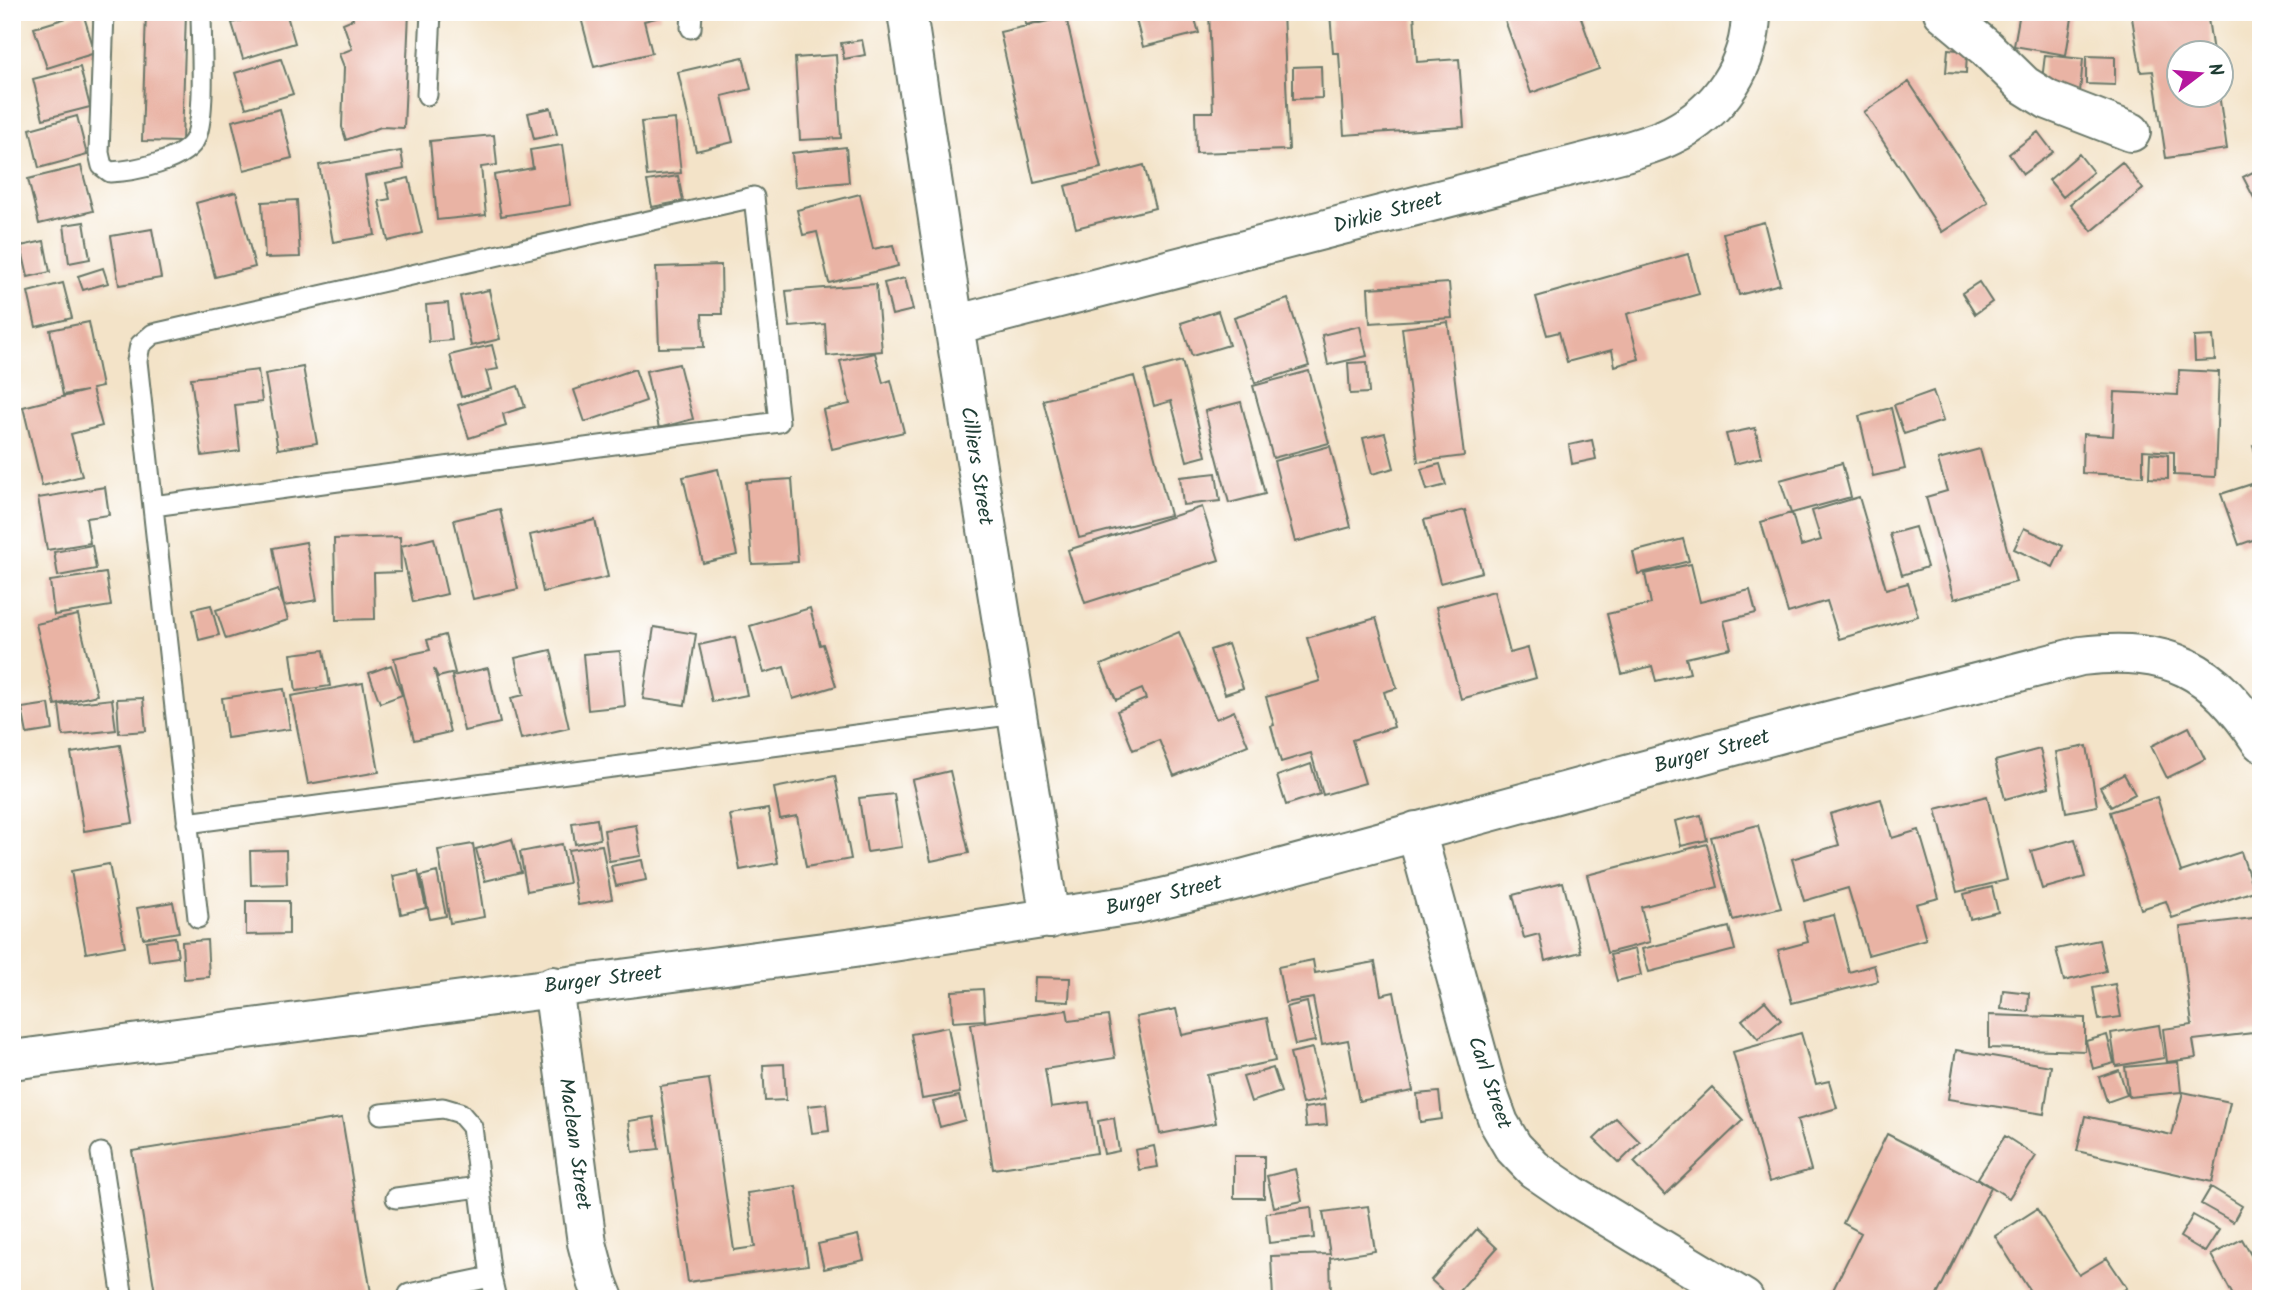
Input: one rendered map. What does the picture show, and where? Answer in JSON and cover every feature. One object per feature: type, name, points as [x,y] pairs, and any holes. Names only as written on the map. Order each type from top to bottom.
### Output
[{"type":"street","name":"Cilliers Street","points":[[907,12],[954,326],[1050,919]]},
{"type":"street","name":"Dirkie Street","points":[[954,326],[1651,144],[1693,122],[1736,78],[1746,52],[1751,12]]},
{"type":"street","points":[[1943,12],[2024,85],[2048,100],[2131,132]]},
{"type":"street","name":"Burger Street","points":[[12,1060],[854,948],[1133,905],[2081,656],[2116,652],[2146,654],[2177,664],[2211,683],[2232,703],[2261,743]]},
{"type":"street","name":"Carl Street","points":[[1416,831],[1488,1093],[1499,1123],[1513,1147],[1534,1169],[1572,1195],[1744,1299]]},
{"type":"street","name":"Maclean Street","points":[[553,986],[587,1243],[604,1299]]},
{"type":"lane","points":[[104,12],[99,153],[102,166],[110,172],[127,172],[160,162],[184,152],[196,139],[200,120],[201,12]]},
{"type":"lane","points":[[427,95],[431,12]]},
{"type":"lane","points":[[153,506],[779,422],[754,197],[152,334],[140,345],[137,361],[198,918]]},
{"type":"lane","points":[[187,823],[1016,714]]},
{"type":"lane","points":[[381,1114],[443,1108],[460,1113],[472,1127],[496,1299]]},
{"type":"lane","points":[[101,1153],[123,1299]]},
{"type":"lane","points":[[396,1198],[479,1187]]},
{"type":"lane","points":[[409,1294],[491,1276]]},
{"type":"building","points":[[146,12],[186,12],[182,142],[142,141]]},
{"type":"building","points":[[270,12],[286,12],[295,43],[243,59],[232,23]]},
{"type":"building","points":[[351,12],[409,12],[404,128],[381,127],[346,140],[342,127],[344,67],[339,54],[352,49],[343,23],[353,19]]},
{"type":"building","points":[[659,12],[660,17],[644,21],[652,53],[594,67],[580,14]]},
{"type":"building","points":[[1023,12],[1072,12],[1072,13],[1026,25]]},
{"type":"building","points":[[1134,12],[1193,12],[1199,33],[1143,47]]},
{"type":"building","points":[[1209,12],[1283,12],[1289,150],[1196,153],[1195,112],[1213,112]]},
{"type":"building","points":[[1330,12],[1414,12],[1417,62],[1459,59],[1464,127],[1344,135],[1339,53],[1333,53]]},
{"type":"building","points":[[1502,12],[1579,12],[1599,69],[1531,93]]},
{"type":"building","points":[[2020,12],[2073,12],[2066,55],[2014,46]]},
{"type":"building","points":[[2131,12],[2207,12],[2211,38],[2164,38],[2164,108],[2221,108],[2227,149],[2166,158],[2153,71],[2141,72]]},
{"type":"building","points":[[83,13],[95,53],[47,68],[34,28]]},
{"type":"building","points":[[1066,17],[1101,168],[1034,183],[1000,32]]},
{"type":"building","points":[[862,40],[865,55],[844,59],[841,43]]},
{"type":"building","points":[[1948,49],[1967,51],[1966,73],[1946,72]]},
{"type":"building","points":[[836,55],[841,138],[800,140],[795,58]]},
{"type":"building","points":[[2045,55],[2083,59],[2080,92],[2041,88]]},
{"type":"building","points":[[2086,56],[2115,57],[2115,85],[2086,84]]},
{"type":"building","points":[[743,57],[751,89],[722,96],[733,142],[696,151],[678,72]]},
{"type":"building","points":[[281,59],[293,94],[246,108],[235,73]]},
{"type":"building","points":[[1321,66],[1322,98],[1293,99],[1293,67]]},
{"type":"building","points":[[80,67],[90,107],[43,119],[33,79]]},
{"type":"building","points":[[1909,82],[1988,202],[1942,232],[1864,112]]},
{"type":"building","points":[[551,108],[557,134],[534,139],[528,113]]},
{"type":"building","points":[[280,109],[292,158],[244,170],[232,121]]},
{"type":"building","points":[[77,116],[87,155],[39,168],[30,129]]},
{"type":"building","points":[[675,119],[681,173],[647,176],[641,122]]},
{"type":"building","points":[[2038,132],[2053,152],[2023,174],[2009,154]]},
{"type":"building","points":[[494,135],[497,165],[481,167],[486,215],[437,220],[430,141]]},
{"type":"building","points":[[562,145],[571,205],[501,216],[494,175],[533,168],[530,150]]},
{"type":"building","points":[[846,147],[849,182],[795,187],[792,153]]},
{"type":"building","points":[[401,151],[404,169],[365,176],[375,235],[333,242],[319,165]]},
{"type":"building","points":[[2079,154],[2093,172],[2063,197],[2049,180]]},
{"type":"building","points":[[2122,162],[2143,189],[2092,231],[2070,204]]},
{"type":"building","points":[[1144,165],[1155,208],[1076,228],[1065,186]]},
{"type":"building","points":[[81,166],[93,211],[39,224],[28,179]]},
{"type":"building","points":[[2261,168],[2261,197],[2255,200],[2243,177]]},
{"type":"building","points":[[678,176],[683,201],[652,207],[647,181]]},
{"type":"building","points":[[409,178],[422,233],[388,241],[379,201],[390,199],[386,183]]},
{"type":"building","points":[[236,192],[255,267],[215,277],[196,203]]},
{"type":"building","points":[[860,194],[873,249],[893,245],[898,266],[829,283],[817,232],[803,235],[797,210]]},
{"type":"building","points":[[297,200],[300,257],[265,258],[262,202]]},
{"type":"building","points":[[84,222],[90,259],[69,263],[64,225]]},
{"type":"building","points":[[1764,222],[1780,284],[1739,295],[1723,233]]},
{"type":"building","points":[[152,229],[161,278],[119,285],[111,236]]},
{"type":"building","points":[[44,241],[50,272],[28,277],[21,246]]},
{"type":"building","points":[[1688,254],[1699,294],[1627,314],[1639,359],[1615,366],[1612,350],[1567,362],[1559,332],[1547,335],[1536,297]]},
{"type":"building","points":[[721,265],[722,314],[702,314],[704,347],[659,348],[656,267]]},
{"type":"building","points":[[103,268],[108,283],[83,290],[78,276]]},
{"type":"building","points":[[905,278],[913,310],[892,315],[884,283]]},
{"type":"building","points":[[1979,282],[1992,302],[1975,314],[1962,293]]},
{"type":"building","points":[[63,283],[72,318],[36,327],[28,292]]},
{"type":"building","points":[[1449,283],[1452,318],[1370,323],[1368,288]]},
{"type":"building","points":[[876,284],[882,351],[827,356],[825,324],[790,327],[786,291]]},
{"type":"building","points":[[489,290],[500,339],[471,346],[460,296]]},
{"type":"building","points":[[1288,299],[1309,366],[1255,383],[1234,317]]},
{"type":"building","points":[[448,303],[452,340],[429,342],[426,305]]},
{"type":"building","points":[[1218,311],[1229,345],[1192,356],[1181,323]]},
{"type":"building","points":[[89,322],[102,387],[92,389],[102,426],[71,434],[82,476],[42,486],[23,407],[86,391],[63,395],[50,330]]},
{"type":"building","points":[[1448,322],[1464,456],[1418,462],[1402,328]]},
{"type":"building","points":[[1360,326],[1367,356],[1328,365],[1322,335]]},
{"type":"building","points":[[2213,336],[2215,360],[2195,361],[2194,337]]},
{"type":"building","points":[[492,345],[498,369],[486,371],[491,389],[461,397],[450,355]]},
{"type":"building","points":[[875,353],[883,383],[891,380],[904,432],[832,449],[823,410],[850,404],[840,361]]},
{"type":"building","points":[[1182,361],[1206,456],[1187,461],[1171,401],[1154,406],[1145,371]]},
{"type":"building","points":[[1367,362],[1369,393],[1350,394],[1348,363]]},
{"type":"building","points":[[679,364],[693,419],[659,428],[646,371]]},
{"type":"building","points":[[303,367],[317,443],[278,449],[265,374]]},
{"type":"building","points":[[635,369],[646,401],[585,422],[574,390]]},
{"type":"building","points":[[258,370],[262,402],[235,405],[240,451],[202,456],[191,378]]},
{"type":"building","points":[[2179,370],[2219,372],[2215,477],[2174,475],[2174,452],[2143,450],[2143,476],[2082,473],[2083,434],[2113,436],[2115,392],[2178,395]]},
{"type":"building","points":[[1309,371],[1329,443],[1273,458],[1253,386]]},
{"type":"building","points":[[1134,376],[1170,515],[1079,538],[1043,400]]},
{"type":"building","points":[[518,386],[525,407],[503,414],[506,426],[469,438],[458,405]]},
{"type":"building","points":[[1933,391],[1943,421],[1904,434],[1894,405]]},
{"type":"building","points":[[1241,402],[1265,494],[1229,503],[1205,411]]},
{"type":"building","points":[[1891,408],[1905,469],[1873,476],[1859,416]]},
{"type":"building","points":[[1755,428],[1762,457],[1734,464],[1726,434]]},
{"type":"building","points":[[1385,433],[1394,468],[1372,474],[1363,438]]},
{"type":"building","points":[[1592,440],[1596,459],[1572,464],[1569,445]]},
{"type":"building","points":[[2261,444],[2261,467],[2260,467],[2253,446]]},
{"type":"building","points":[[1330,446],[1351,527],[1295,542],[1274,461]]},
{"type":"building","points":[[1980,449],[2016,582],[1954,599],[1926,497],[1947,491],[1938,460]]},
{"type":"building","points":[[2150,453],[2168,455],[2168,479],[2149,478]]},
{"type":"building","points":[[1842,463],[1851,497],[1792,513],[1801,546],[1821,540],[1812,511],[1859,497],[1886,589],[1908,583],[1918,616],[1839,639],[1827,601],[1788,613],[1761,522],[1791,513],[1780,480]]},
{"type":"building","points":[[1440,464],[1446,485],[1427,490],[1421,469]]},
{"type":"building","points":[[718,469],[737,555],[703,563],[683,477]]},
{"type":"building","points":[[1216,473],[1220,501],[1183,505],[1180,477]]},
{"type":"building","points":[[792,479],[798,562],[752,564],[746,482]]},
{"type":"building","points":[[2261,481],[2261,537],[2239,545],[2221,494]]},
{"type":"building","points":[[105,487],[109,515],[86,518],[90,543],[47,550],[38,498]]},
{"type":"building","points":[[1202,507],[1219,560],[1085,603],[1068,550]]},
{"type":"building","points":[[500,509],[518,589],[473,599],[454,520]]},
{"type":"building","points":[[1465,510],[1482,572],[1440,583],[1424,520]]},
{"type":"building","points":[[595,520],[608,577],[543,592],[530,535]]},
{"type":"building","points":[[1915,527],[1927,567],[1902,575],[1890,534]]},
{"type":"building","points":[[2024,528],[2063,546],[2053,567],[2014,549]]},
{"type":"building","points":[[400,537],[401,572],[374,573],[375,619],[336,620],[334,539]]},
{"type":"building","points":[[434,538],[447,594],[413,602],[401,546]]},
{"type":"building","points":[[1683,539],[1689,561],[1638,574],[1633,552]]},
{"type":"building","points":[[306,542],[317,600],[284,606],[273,548]]},
{"type":"building","points":[[92,545],[96,569],[58,576],[54,552]]},
{"type":"building","points":[[1691,564],[1700,602],[1750,590],[1756,613],[1724,621],[1731,648],[1686,658],[1690,673],[1656,681],[1652,666],[1622,674],[1607,614],[1651,604],[1645,574]]},
{"type":"building","points":[[106,573],[111,606],[54,615],[50,581]]},
{"type":"building","points":[[278,590],[288,620],[226,639],[216,610]]},
{"type":"building","points":[[1494,591],[1510,653],[1528,648],[1536,678],[1461,699],[1436,607]]},
{"type":"building","points":[[211,605],[219,635],[199,640],[193,609]]},
{"type":"building","points":[[810,608],[820,645],[823,644],[836,686],[793,699],[784,667],[764,673],[750,626]]},
{"type":"building","points":[[78,615],[97,695],[55,705],[36,624]]},
{"type":"building","points":[[1376,618],[1397,688],[1384,692],[1394,727],[1352,740],[1365,783],[1323,795],[1311,753],[1281,762],[1266,697],[1320,681],[1307,638]]},
{"type":"building","points":[[654,627],[696,634],[685,705],[643,699]]},
{"type":"building","points":[[1179,632],[1216,719],[1234,711],[1248,745],[1174,776],[1159,740],[1133,750],[1117,711],[1146,699],[1142,689],[1116,700],[1101,665]]},
{"type":"building","points":[[445,635],[455,673],[438,677],[434,669],[450,732],[414,740],[394,658],[430,650],[427,640]]},
{"type":"building","points":[[735,637],[747,695],[712,702],[699,645]]},
{"type":"building","points":[[1228,644],[1243,688],[1225,694],[1210,650]]},
{"type":"building","points":[[324,650],[330,686],[296,691],[291,654]]},
{"type":"building","points":[[551,650],[569,728],[521,739],[511,698],[524,695],[515,658]]},
{"type":"building","points":[[620,651],[625,706],[588,710],[583,654]]},
{"type":"building","points":[[391,665],[402,695],[380,703],[369,673]]},
{"type":"building","points":[[488,668],[500,723],[464,731],[452,676]]},
{"type":"building","points":[[363,683],[379,772],[308,784],[291,696]]},
{"type":"building","points":[[284,689],[290,729],[227,738],[222,698]]},
{"type":"building","points":[[143,698],[146,731],[119,733],[117,699]]},
{"type":"building","points":[[112,699],[116,730],[63,736],[59,705]]},
{"type":"building","points":[[49,704],[53,730],[27,734],[22,708]]},
{"type":"building","points":[[2189,727],[2205,759],[2167,778],[2151,746]]},
{"type":"building","points":[[120,745],[133,823],[84,831],[71,753]]},
{"type":"building","points":[[2087,746],[2097,806],[2066,812],[2056,752]]},
{"type":"building","points":[[2040,749],[2049,787],[2005,799],[1995,761]]},
{"type":"building","points":[[1311,764],[1320,794],[1286,805],[1277,776]]},
{"type":"building","points":[[950,771],[969,853],[931,861],[912,780]]},
{"type":"building","points":[[2124,774],[2135,794],[2111,807],[2100,787]]},
{"type":"building","points":[[835,776],[851,859],[806,867],[797,816],[780,819],[774,788]]},
{"type":"building","points":[[894,794],[902,847],[867,852],[859,798]]},
{"type":"building","points":[[1987,796],[2007,880],[1957,892],[1936,809]]},
{"type":"building","points":[[2157,797],[2181,872],[2241,852],[2254,891],[2172,918],[2166,901],[2141,909],[2110,812]]},
{"type":"building","points":[[1881,799],[1892,838],[1919,830],[1939,898],[1916,904],[1926,939],[1868,955],[1848,888],[1804,901],[1792,859],[1839,845],[1830,814]]},
{"type":"building","points":[[768,809],[778,863],[740,870],[730,815]]},
{"type":"building","points":[[1701,815],[1707,840],[1681,846],[1675,821]]},
{"type":"building","points":[[597,819],[600,839],[575,844],[572,823]]},
{"type":"building","points":[[636,825],[641,856],[609,861],[604,830]]},
{"type":"building","points":[[1758,825],[1781,908],[1733,920],[1711,837]]},
{"type":"building","points":[[512,839],[521,872],[485,881],[476,849]]},
{"type":"building","points":[[2075,839],[2085,877],[2042,889],[2031,851]]},
{"type":"building","points":[[473,844],[484,917],[450,923],[438,850]]},
{"type":"building","points":[[562,844],[569,883],[527,891],[520,852]]},
{"type":"building","points":[[1707,844],[1718,887],[1641,907],[1650,942],[1607,953],[1587,875]]},
{"type":"building","points":[[602,845],[612,899],[578,905],[568,850]]},
{"type":"building","points":[[286,850],[287,884],[251,885],[250,851]]},
{"type":"building","points":[[642,860],[646,880],[616,886],[611,866]]},
{"type":"building","points":[[109,864],[125,946],[86,953],[71,871]]},
{"type":"building","points":[[418,871],[426,908],[401,914],[393,876]]},
{"type":"building","points":[[437,872],[446,916],[430,919],[421,876]]},
{"type":"building","points":[[1563,882],[1581,952],[1545,961],[1539,934],[1524,938],[1513,895]]},
{"type":"building","points":[[1992,887],[1998,912],[1970,919],[1964,894]]},
{"type":"building","points":[[246,901],[289,901],[289,934],[246,935]]},
{"type":"building","points":[[173,902],[179,932],[143,938],[137,908]]},
{"type":"building","points":[[1834,915],[1849,972],[1874,965],[1878,981],[1792,1003],[1778,950],[1808,942],[1803,922]]},
{"type":"building","points":[[2261,917],[2261,1032],[2193,1040],[2196,1058],[2167,1062],[2163,1029],[2192,1025],[2180,927]]},
{"type":"building","points":[[1729,927],[1735,950],[1649,972],[1642,949]]},
{"type":"building","points":[[175,937],[178,957],[149,961],[146,941]]},
{"type":"building","points":[[207,940],[209,977],[184,979],[182,942]]},
{"type":"building","points":[[2099,940],[2106,971],[2064,981],[2056,949]]},
{"type":"building","points":[[1635,949],[1641,975],[1617,981],[1610,955]]},
{"type":"building","points":[[1313,960],[1315,973],[1375,962],[1381,995],[1394,992],[1413,1091],[1359,1101],[1348,1040],[1322,1045],[1313,998],[1285,1003],[1278,967]]},
{"type":"building","points":[[1035,977],[1070,978],[1069,1002],[1034,1000]]},
{"type":"building","points":[[2115,984],[2121,1017],[2099,1020],[2093,988]]},
{"type":"building","points":[[983,989],[985,1020],[953,1022],[952,991]]},
{"type":"building","points":[[2003,990],[2029,993],[2028,1012],[2001,1009]]},
{"type":"building","points":[[1765,1001],[1781,1020],[1758,1039],[1742,1020]]},
{"type":"building","points":[[1307,1002],[1315,1041],[1295,1045],[1286,1007]]},
{"type":"building","points":[[1176,1009],[1182,1035],[1267,1018],[1275,1061],[1207,1075],[1216,1123],[1160,1134],[1136,1017]]},
{"type":"building","points":[[1067,1010],[1069,1021],[1108,1016],[1115,1058],[1045,1069],[1051,1107],[1089,1102],[1097,1153],[993,1169],[971,1024]]},
{"type":"building","points":[[1989,1015],[2085,1018],[2085,1051],[1989,1048]]},
{"type":"building","points":[[2159,1025],[2164,1058],[2116,1066],[2111,1033]]},
{"type":"building","points":[[948,1027],[960,1093],[922,1099],[911,1034]]},
{"type":"building","points":[[1801,1033],[1816,1084],[1829,1081],[1837,1108],[1797,1120],[1811,1170],[1769,1182],[1733,1052]]},
{"type":"building","points":[[2107,1035],[2114,1063],[2093,1069],[2086,1041]]},
{"type":"building","points":[[1313,1048],[1325,1099],[1302,1104],[1290,1053]]},
{"type":"building","points":[[1956,1050],[2051,1066],[2044,1114],[1948,1099]]},
{"type":"building","points":[[2178,1062],[2181,1092],[2129,1097],[2125,1067]]},
{"type":"building","points":[[784,1064],[786,1100],[765,1101],[763,1065]]},
{"type":"building","points":[[1273,1068],[1281,1092],[1251,1102],[1243,1077]]},
{"type":"building","points":[[2119,1070],[2127,1095],[2107,1102],[2099,1077]]},
{"type":"building","points":[[709,1079],[734,1250],[755,1247],[747,1193],[796,1186],[808,1265],[688,1282],[660,1086]]},
{"type":"building","points":[[1712,1087],[1743,1120],[1665,1195],[1634,1162]]},
{"type":"building","points":[[1439,1092],[1442,1119],[1420,1122],[1417,1094]]},
{"type":"building","points":[[2183,1092],[2230,1102],[2212,1182],[2077,1151],[2085,1116],[2172,1135]]},
{"type":"building","points":[[959,1096],[965,1120],[940,1127],[933,1102]]},
{"type":"building","points":[[826,1104],[829,1131],[812,1133],[808,1106]]},
{"type":"building","points":[[1325,1105],[1327,1125],[1306,1127],[1304,1108]]},
{"type":"building","points":[[654,1117],[659,1149],[633,1152],[629,1121]]},
{"type":"building","points":[[342,1118],[372,1299],[156,1299],[132,1151]]},
{"type":"building","points":[[1114,1118],[1119,1151],[1104,1154],[1098,1121]]},
{"type":"building","points":[[1616,1118],[1640,1142],[1619,1163],[1594,1139]]},
{"type":"building","points":[[1887,1134],[1991,1187],[1935,1299],[1831,1299],[1829,1298],[1861,1233],[1843,1223]]},
{"type":"building","points":[[2005,1136],[2036,1156],[2009,1198],[1978,1178]]},
{"type":"building","points":[[1154,1146],[1158,1167],[1139,1170],[1135,1150]]},
{"type":"building","points":[[1234,1156],[1264,1156],[1264,1198],[1234,1198]]},
{"type":"building","points":[[1295,1169],[1302,1201],[1274,1207],[1267,1176]]},
{"type":"building","points":[[2211,1187],[2242,1206],[2233,1222],[2201,1204]]},
{"type":"building","points":[[1368,1206],[1375,1251],[1330,1258],[1331,1295],[1346,1294],[1346,1299],[1273,1299],[1271,1256],[1330,1254],[1323,1212]]},
{"type":"building","points":[[1311,1207],[1314,1238],[1269,1243],[1266,1213]]},
{"type":"building","points":[[2037,1209],[2079,1275],[2107,1258],[2127,1288],[2110,1299],[2035,1299],[1995,1236]]},
{"type":"building","points":[[2193,1215],[2219,1230],[2205,1252],[2180,1237]]},
{"type":"building","points":[[1477,1229],[1497,1248],[1452,1299],[1431,1280]]},
{"type":"building","points":[[858,1235],[864,1260],[824,1269],[818,1244]]},
{"type":"building","points":[[2242,1239],[2261,1273],[2261,1299],[2235,1299],[2211,1255]]}]
